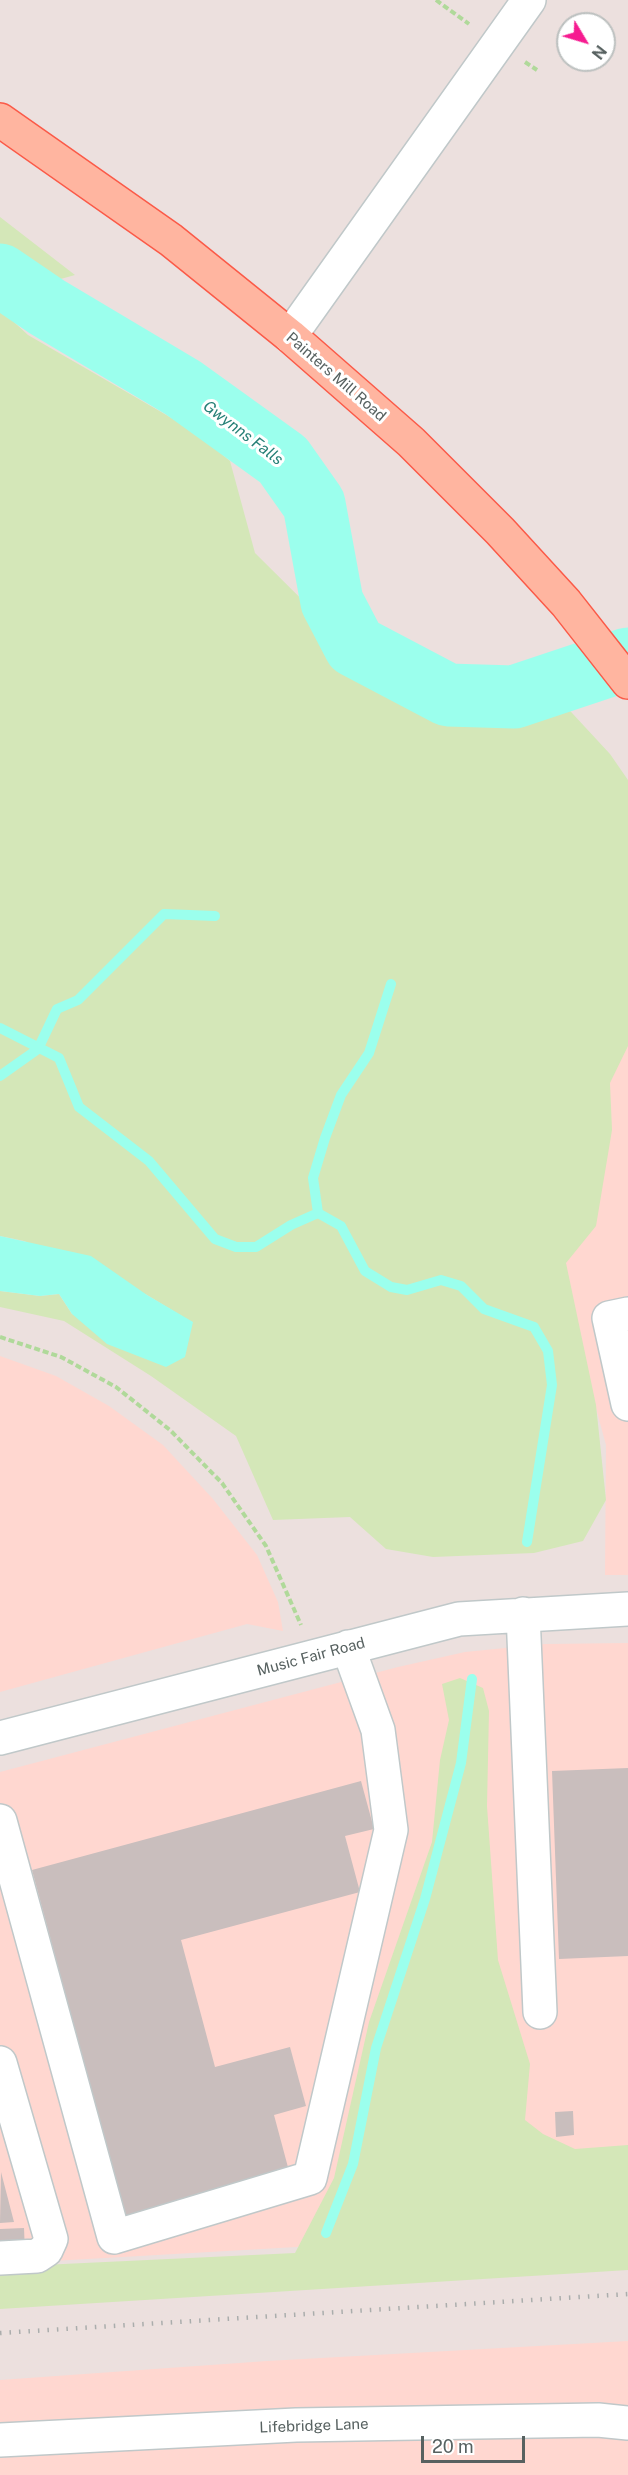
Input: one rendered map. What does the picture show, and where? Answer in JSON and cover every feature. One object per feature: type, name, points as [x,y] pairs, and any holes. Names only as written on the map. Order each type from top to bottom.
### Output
[{"type":"main road","name":"Painters Mill Road","points":[[0,120],[171,240],[290,336],[411,442],[500,531],[566,603],[628,682]]},
{"type":"street","points":[[290,336],[529,0]]},
{"type":"street","points":[[628,1314],[609,1318],[628,1404]]},
{"type":"street","name":"Music Fair Road","points":[[0,1738],[459,1619],[628,1609]]},
{"type":"street","points":[[523,1614],[540,2013]]},
{"type":"street","points":[[0,1821],[114,2237],[310,2178],[391,1830],[378,1730],[348,1647]]},
{"type":"street","points":[[0,2063],[51,2239],[46,2250],[37,2256],[0,2258]]},
{"type":"street","name":"Lifebridge Lane","points":[[0,2440],[296,2425],[598,2420],[628,2423]]},
{"type":"path","points":[[0,1337],[61,1357],[117,1387],[178,1437],[222,1483],[266,1546],[293,1603],[313,1656]]},
{"type":"shaded area","points":[[0,217],[75,275],[0,296]]},
{"type":"shaded area","points":[[0,309],[28,335],[194,431],[230,461],[255,553],[390,687],[432,710],[560,700],[610,754],[628,780],[628,1046],[610,1083],[612,1130],[596,1226],[566,1263],[596,1405],[606,1500],[583,1541],[534,1553],[433,1557],[386,1549],[350,1517],[273,1520],[236,1436],[151,1376],[64,1321],[0,1307],[0,1291],[40,1296],[59,1294],[72,1314],[193,1323],[147,1295],[24,1241],[0,1236]]},
{"type":"shaded area","points":[[628,879],[628,1575],[605,1575],[606,1445],[473,956]]},
{"type":"shaded area","points":[[0,1236],[91,1256],[147,1295],[193,1322],[185,1357],[166,1367],[107,1344],[72,1314],[59,1294],[40,1296],[0,1291]]},
{"type":"shaded area","points":[[0,1356],[56,1376],[109,1406],[163,1445],[213,1499],[257,1555],[278,1602],[283,1631],[247,1624],[0,1692]]},
{"type":"shaded area","points":[[628,1643],[628,2228],[0,2264],[0,1772],[398,1667],[465,1652],[545,1644]]},
{"type":"shaded area","points":[[460,1678],[483,1688],[489,1711],[487,1806],[498,1960],[530,2064],[525,2120],[543,2134],[575,2149],[628,2145],[628,2270],[0,2309],[0,2267],[295,2253],[334,2178],[369,2022],[432,1842],[440,1760],[449,1720],[442,1684]]},
{"type":"shaded area","points":[[628,2341],[628,2475],[0,2475],[0,2380],[267,2361]]},
{"type":"building","points":[[628,1768],[628,1956],[559,1959],[552,1771]]},
{"type":"building","points":[[361,1781],[374,1829],[345,1836],[360,1892],[181,1940],[215,2067],[290,2047],[306,2106],[274,2115],[289,2171],[125,2216],[32,1870]]},
{"type":"building","points":[[573,2111],[574,2135],[556,2137],[555,2112]]},
{"type":"building","points":[[1,2172],[14,2222],[0,2223]]},
{"type":"building","points":[[24,2228],[25,2253],[0,2254],[0,2229]]},
{"type":"waterway","name":"Gwynns Falls","points":[[0,275],[47,307],[183,388],[283,460],[314,504],[332,602],[355,646],[448,695],[514,697],[628,659]]},
{"type":"waterway","points":[[0,1076],[38,1049],[57,1009],[78,1000],[164,914],[215,916]]},
{"type":"waterway","points":[[318,1213],[313,1178],[325,1138],[341,1095],[369,1053],[391,984]]},
{"type":"waterway","points":[[0,1028],[59,1058],[79,1107],[149,1161],[215,1239],[236,1247],[256,1247],[291,1225],[318,1213],[341,1226],[365,1271],[391,1287],[407,1290],[441,1280],[461,1286],[484,1309],[534,1327],[548,1351],[552,1385],[527,1542]]},
{"type":"waterway","points":[[326,2233],[353,2164],[376,2048],[425,1899],[461,1763],[472,1679]]},
{"type":"railway","points":[[0,2333],[628,2294]]}]
